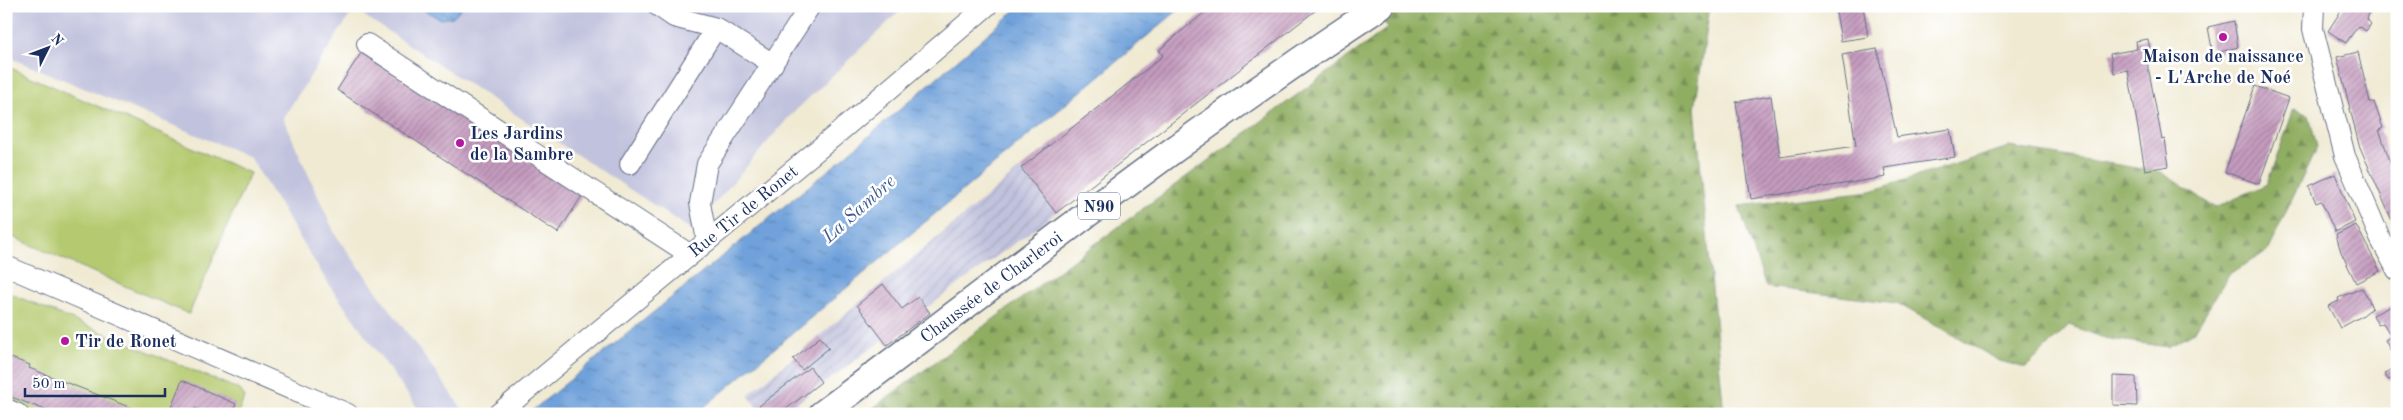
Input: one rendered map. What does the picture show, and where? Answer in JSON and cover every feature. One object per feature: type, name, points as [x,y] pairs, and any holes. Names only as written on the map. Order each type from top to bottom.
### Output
[{"type":"main road","name":"Chaussée de Charleroi","points":[[822,414],[1086,216],[1296,63],[1381,6]]},
{"type":"street","points":[[658,6],[674,16],[716,28],[773,64]]},
{"type":"street","points":[[708,241],[700,203],[707,164],[810,6]]},
{"type":"street","name":"Rue Tir de Ronet","points":[[498,414],[689,254],[708,241],[987,6]]},
{"type":"street","points":[[2314,6],[2313,29],[2345,156],[2380,238],[2397,270]]},
{"type":"street","points":[[630,164],[716,28]]},
{"type":"street","points":[[367,44],[689,254]]},
{"type":"street","points":[[6,266],[348,414]]},
{"type":"street","points":[[6,409],[18,414]]},
{"type":"shaded area","points":[[6,6],[905,6],[789,117],[692,230],[354,9],[283,118],[335,234],[466,414],[422,414],[329,285],[250,157],[6,56]]},
{"type":"shaded area","points":[[1212,6],[1321,6],[1056,213],[782,414],[761,414],[748,395],[1021,168],[1162,57],[1159,50]]},
{"type":"green space","points":[[1361,6],[1710,6],[1695,108],[1724,414],[865,414],[1389,27]]},
{"type":"green space","points":[[6,66],[250,173],[189,314],[6,234]]},
{"type":"green space","points":[[2294,109],[2309,115],[2317,147],[2267,252],[2229,274],[2194,332],[2168,347],[2104,338],[2069,325],[2026,368],[2000,361],[1897,303],[1766,287],[1739,206],[1871,191],[2009,147],[2161,172],[2215,208],[2267,184]]},
{"type":"green space","name":"Tir de Ronet","points":[[6,292],[240,390],[245,397],[237,414],[6,414]]},
{"type":"water","points":[[416,6],[463,6],[453,17],[440,19]]},
{"type":"water","name":"La Sambre","points":[[1020,6],[1183,6],[696,414],[528,414],[841,160]]},
{"type":"building","points":[[1212,6],[1321,6],[1056,213],[1021,168],[1163,56],[1159,50]]},
{"type":"building","points":[[1835,6],[1863,6],[1868,37],[1841,41]]},
{"type":"building","points":[[2344,6],[2372,6],[2367,19],[2371,24],[2366,31],[2358,26],[2346,43],[2328,31]]},
{"type":"building","name":"Maison de naissance - L'Arche de Noé","points":[[2234,21],[2238,47],[2213,54],[2208,27]]},
{"type":"building","points":[[2148,39],[2152,60],[2147,61],[2162,140],[2165,139],[2169,166],[2145,170],[2128,70],[2114,73],[2110,54],[2137,49],[2136,41]]},
{"type":"building","points":[[1877,49],[1897,137],[1950,129],[1955,157],[1884,168],[1886,177],[1751,199],[1736,102],[1771,96],[1780,157],[1856,146],[1842,55]]},
{"type":"building","points":[[2358,52],[2370,102],[2374,102],[2383,128],[2379,130],[2391,164],[2394,163],[2397,170],[2397,232],[2359,145],[2337,57]]},
{"type":"building","name":"Les Jardins de la Sambre","points":[[361,53],[582,196],[558,233],[337,90]]},
{"type":"building","points":[[2255,86],[2289,98],[2259,184],[2225,172]]},
{"type":"building","points":[[2335,174],[2355,222],[2335,232],[2321,201],[2316,203],[2309,186]]},
{"type":"building","points":[[2356,225],[2380,271],[2356,283],[2341,252],[2336,235]]},
{"type":"building","points":[[883,284],[902,309],[918,297],[930,313],[887,345],[857,305]]},
{"type":"building","points":[[2362,288],[2372,308],[2340,328],[2328,306],[2339,301],[2338,298]]},
{"type":"building","points":[[2397,303],[2397,362],[2385,340],[2391,336],[2383,323],[2378,325],[2373,315]]},
{"type":"building","points":[[820,337],[829,348],[802,370],[793,359]]},
{"type":"building","points":[[6,356],[30,365],[29,368],[147,414],[56,414],[6,395]]},
{"type":"building","points":[[810,367],[821,382],[780,414],[764,414],[759,406]]},
{"type":"building","points":[[2397,367],[2397,377],[2388,380],[2384,373]]},
{"type":"building","points":[[2113,376],[2136,377],[2137,406],[2113,405]]},
{"type":"building","points":[[182,380],[236,404],[232,414],[208,414],[195,408],[193,414],[168,414]]},
{"type":"place","name":"Maison de naissance - L'Arche de Noé","points":[[2223,37]]},
{"type":"place","name":"Les Jardins de la Sambre","points":[[460,143]]},
{"type":"place","name":"Tir de Ronet","points":[[65,341]]}]
